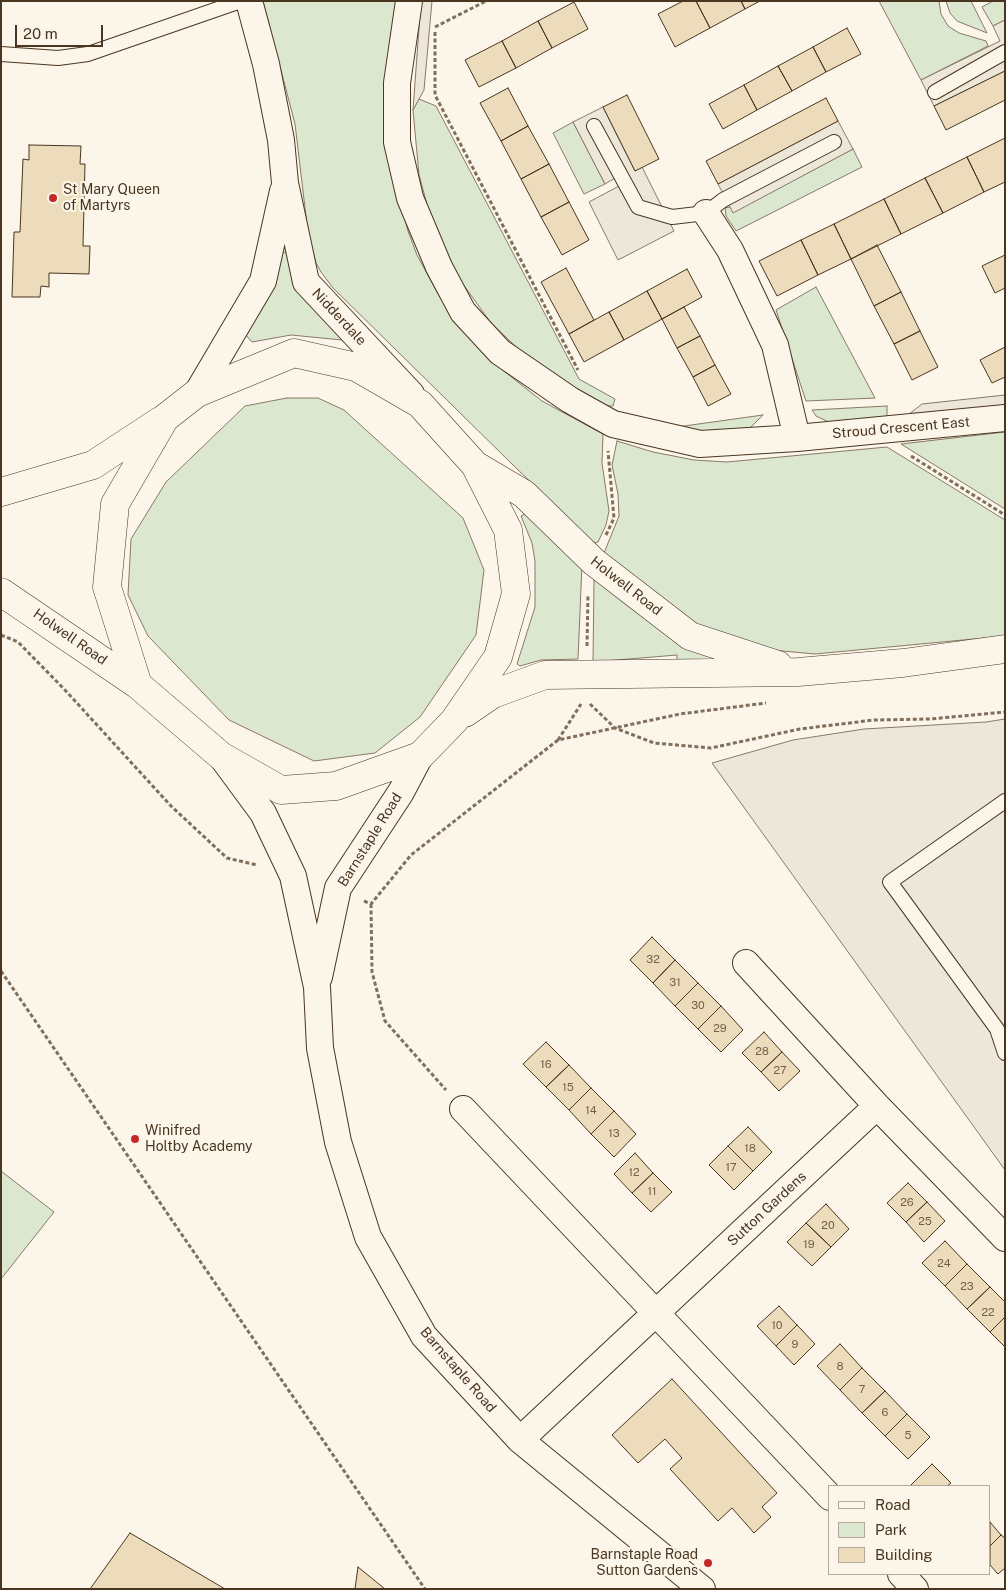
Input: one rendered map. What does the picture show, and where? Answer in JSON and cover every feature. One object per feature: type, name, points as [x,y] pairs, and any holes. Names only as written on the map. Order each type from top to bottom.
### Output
[{"type":"street","name":"Nidderdale","points":[[250,1],[266,64],[281,140],[285,183],[306,282],[420,404]]},
{"type":"street","name":"Stroud Crescent East","points":[[409,1],[397,83],[398,142],[410,198],[439,267],[463,312],[500,352],[570,400],[613,424],[700,444],[797,438],[1005,418]]},
{"type":"street","name":"Nidderdale","points":[[197,393],[262,281],[285,183]]},
{"type":"street","points":[[706,213],[730,250],[776,345],[797,438]]},
{"type":"street","points":[[1,492],[93,465],[165,418],[197,393],[294,353],[356,367],[420,404],[475,465],[508,530],[516,594],[498,656],[454,721],[420,756]]},
{"type":"street","points":[[138,684],[107,587],[115,504],[165,418]]},
{"type":"street","name":"Holwell Road","points":[[475,465],[524,494],[594,562],[690,636],[798,672]]},
{"type":"street","name":"Holwell Road","points":[[1,592],[138,684],[221,756],[281,790],[336,786],[420,756]]},
{"type":"street","name":"Holwell Road","points":[[454,721],[493,694],[545,675],[798,672],[903,663],[1005,649]]},
{"type":"street","name":"Barnstaple Road","points":[[221,756],[263,813],[293,876],[317,986],[320,1048],[338,1142],[368,1237],[424,1336],[520,1440],[702,1589]]},
{"type":"street","name":"Barnstaple Road","points":[[317,986],[338,888],[401,792],[420,756]]},
{"type":"street","points":[[746,963],[877,1106],[1005,1238]]},
{"type":"street","name":"Sutton Gardens","points":[[520,1440],[877,1106]]},
{"type":"street","points":[[463,1109],[828,1495]]},
{"type":"street","points":[[902,1575],[915,1589]]},
{"type":"lane","points":[[1,54],[58,58],[88,54],[241,1]]},
{"type":"lane","points":[[935,92],[1005,52]]},
{"type":"lane","points":[[594,126],[638,207],[672,217],[706,213],[723,200],[834,142]]},
{"type":"lane","points":[[1005,801],[890,882],[1001,1029],[1005,1053]]},
{"type":"path","points":[[486,1],[435,27],[435,95],[581,376]]},
{"type":"path","points":[[894,429],[896,447],[1005,515]]},
{"type":"path","points":[[1,635],[18,642],[65,690],[171,806],[227,858],[293,876]]},
{"type":"path","points":[[463,1109],[385,1021],[372,972],[371,904],[411,855],[558,740],[584,699]]},
{"type":"path","points":[[558,740],[680,714],[775,702]]},
{"type":"path","points":[[710,748],[800,729],[874,720],[930,719],[1005,712]]},
{"type":"path","points":[[338,888],[371,904]]},
{"type":"path","points":[[1,971],[425,1589]]},
{"type":"green space","points":[[263,1],[397,1],[401,204],[408,231],[417,255],[449,312],[483,351],[500,368],[542,401],[603,434],[602,463],[609,511],[606,525],[598,542],[594,543],[513,465],[333,288],[321,272],[316,263],[308,233],[295,124]]},
{"type":"green space","points":[[879,1],[939,1],[941,14],[948,26],[959,33],[986,41],[988,46],[921,80]]},
{"type":"green space","points":[[946,1],[971,1],[987,33],[957,21],[950,13]]},
{"type":"green space","points":[[993,1],[1005,1],[1005,20],[993,26],[982,7]]},
{"type":"green space","points":[[419,99],[436,106],[579,379],[615,399],[613,406],[607,406],[584,396],[529,359],[491,323],[460,280],[431,219],[419,175],[413,110]]},
{"type":"green space","points":[[573,122],[605,184],[584,194],[553,133]]},
{"type":"green space","points":[[853,149],[862,167],[736,231],[726,216],[725,208],[730,207],[733,212]]},
{"type":"green space","points":[[287,252],[342,336],[342,340],[291,335],[252,342],[243,332],[281,253]]},
{"type":"green space","points":[[816,287],[875,398],[806,401],[776,310]]},
{"type":"green space","points":[[287,398],[318,398],[344,410],[463,518],[484,570],[476,635],[420,717],[375,753],[314,761],[229,720],[148,636],[128,595],[131,539],[166,482],[245,406]]},
{"type":"green space","points":[[887,406],[887,419],[831,423],[816,416],[812,410]]},
{"type":"green space","points":[[763,415],[748,430],[715,433],[677,427]]},
{"type":"green space","points":[[1005,432],[1005,509],[901,444]]},
{"type":"green space","points":[[617,441],[653,452],[694,460],[727,462],[887,447],[1005,520],[1005,636],[815,654],[772,650],[694,625],[604,553],[619,516],[618,494],[612,465]]},
{"type":"green space","points":[[528,512],[582,564],[578,659],[541,660],[520,666],[517,664],[535,607],[535,561],[532,543],[521,516]]},
{"type":"green space","points":[[597,578],[620,600],[660,630],[680,642],[718,657],[718,661],[677,666],[677,655],[593,662],[594,579]]},
{"type":"green space","points":[[1,1171],[54,1212],[1,1279]]},
{"type":"shaded area","points":[[421,1],[432,1],[424,90],[413,110]]},
{"type":"shaded area","points":[[1005,20],[1005,71],[934,106],[921,80],[1000,41],[993,26]]},
{"type":"shaded area","points":[[603,107],[635,171],[642,167],[674,231],[618,260],[589,202],[619,186],[615,178],[605,184],[573,122]]},
{"type":"shaded area","points":[[838,121],[853,149],[733,213],[718,184]]},
{"type":"shaded area","points":[[1005,395],[1005,407],[904,418],[922,404]]},
{"type":"shaded area","points":[[1005,719],[1005,1170],[712,763],[793,740],[864,729],[986,722]]},
{"type":"building","points":[[683,1],[696,1],[710,28],[675,47],[658,14]]},
{"type":"building","points":[[696,1],[741,1],[745,9],[710,28]]},
{"type":"building","points":[[741,1],[760,1],[745,9]]},
{"type":"building","points":[[574,2],[588,29],[552,48],[538,21]]},
{"type":"building","points":[[538,21],[552,48],[516,68],[502,41]]},
{"type":"building","points":[[847,28],[861,54],[826,72],[813,47]]},
{"type":"building","points":[[502,41],[516,68],[479,87],[465,60]]},
{"type":"building","points":[[813,47],[826,72],[792,91],[778,66]]},
{"type":"building","points":[[778,66],[792,91],[757,110],[744,85]]},
{"type":"building","points":[[1005,71],[1005,100],[946,130],[934,106]]},
{"type":"building","points":[[744,85],[757,110],[723,129],[709,104]]},
{"type":"building","points":[[508,88],[528,126],[501,141],[480,103]]},
{"type":"building","points":[[627,95],[659,159],[635,171],[603,107]]},
{"type":"building","points":[[826,98],[838,121],[718,184],[706,161]]},
{"type":"building","points":[[528,126],[549,164],[521,179],[501,141]]},
{"type":"building","points":[[1005,138],[1005,182],[984,192],[967,157]]},
{"type":"building","name":"St Mary Queen of Martyrs","points":[[29,145],[81,146],[80,164],[85,164],[83,246],[90,246],[89,274],[49,273],[49,287],[41,286],[40,297],[12,297],[14,232],[20,232],[23,159],[29,160]]},
{"type":"building","points":[[967,157],[984,192],[943,213],[925,178]]},
{"type":"building","points":[[549,164],[569,202],[541,217],[521,179]]},
{"type":"building","points":[[925,178],[943,213],[901,234],[884,199]]},
{"type":"building","points":[[884,199],[901,234],[851,259],[834,224]]},
{"type":"building","points":[[569,202],[589,240],[562,255],[541,217]]},
{"type":"building","points":[[834,224],[851,259],[818,275],[801,240]]},
{"type":"building","points":[[801,240],[818,275],[777,296],[759,261]]},
{"type":"building","points":[[877,245],[901,292],[874,306],[851,259]]},
{"type":"building","points":[[1005,255],[1005,288],[995,293],[982,266]]},
{"type":"building","points":[[566,268],[594,320],[569,334],[541,282]]},
{"type":"building","points":[[687,269],[702,297],[662,319],[647,291]]},
{"type":"building","points":[[647,291],[662,319],[624,340],[609,312]]},
{"type":"building","points":[[901,292],[920,331],[894,344],[874,306]]},
{"type":"building","points":[[684,307],[700,336],[677,348],[662,319]]},
{"type":"building","points":[[609,312],[624,340],[584,362],[569,334]]},
{"type":"building","points":[[920,331],[938,367],[912,380],[894,344]]},
{"type":"building","points":[[700,336],[715,365],[693,377],[677,348]]},
{"type":"building","points":[[1005,347],[1005,377],[992,383],[980,360]]},
{"type":"building","points":[[715,365],[731,394],[708,406],[693,377]]},
{"type":"building","points":[[652,937],[675,960],[653,983],[630,960]]},
{"type":"building","points":[[675,960],[698,983],[675,1006],[653,983]]},
{"type":"building","points":[[698,983],[721,1006],[698,1029],[675,1006]]},
{"type":"building","points":[[721,1006],[743,1030],[721,1052],[698,1029]]},
{"type":"building","points":[[764,1032],[782,1052],[761,1072],[742,1053]]},
{"type":"building","points":[[546,1042],[569,1065],[546,1087],[523,1064]]},
{"type":"building","points":[[782,1052],[800,1071],[779,1091],[761,1072]]},
{"type":"building","points":[[569,1065],[591,1088],[569,1110],[546,1087]]},
{"type":"building","points":[[591,1088],[614,1111],[591,1134],[569,1110]]},
{"type":"building","points":[[614,1111],[636,1134],[614,1157],[591,1134]]},
{"type":"building","points":[[748,1127],[772,1152],[753,1171],[728,1146]]},
{"type":"building","points":[[728,1146],[753,1171],[734,1190],[709,1165]]},
{"type":"building","points":[[635,1153],[653,1173],[632,1193],[614,1174]]},
{"type":"building","points":[[653,1173],[672,1192],[651,1212],[632,1193]]},
{"type":"building","points":[[908,1183],[927,1202],[906,1222],[887,1203]]},
{"type":"building","points":[[927,1202],[945,1221],[924,1242],[906,1222]]},
{"type":"building","points":[[826,1204],[849,1229],[831,1247],[806,1223]]},
{"type":"building","points":[[806,1223],[831,1247],[812,1266],[787,1242]]},
{"type":"building","points":[[945,1241],[967,1264],[945,1286],[922,1263]]},
{"type":"building","points":[[967,1264],[990,1287],[967,1309],[945,1286]]},
{"type":"building","points":[[990,1287],[1005,1302],[1005,1317],[990,1332],[967,1309]]},
{"type":"building","points":[[779,1306],[797,1325],[776,1346],[757,1326]]},
{"type":"building","points":[[1005,1317],[1005,1347],[990,1332]]},
{"type":"building","points":[[797,1325],[815,1344],[794,1365],[776,1346]]},
{"type":"building","points":[[840,1344],[862,1368],[840,1390],[817,1366]]},
{"type":"building","points":[[862,1368],[885,1391],[862,1413],[840,1390]]},
{"type":"building","points":[[672,1379],[777,1493],[762,1507],[771,1517],[754,1533],[732,1508],[718,1521],[670,1469],[682,1458],[665,1439],[638,1463],[612,1435]]},
{"type":"building","points":[[885,1391],[907,1414],[885,1436],[862,1413]]},
{"type":"building","points":[[907,1414],[930,1437],[908,1459],[885,1436]]},
{"type":"building","points":[[932,1464],[951,1483],[948,1485],[911,1485]]},
{"type":"building","points":[[991,1523],[1001,1535],[991,1545]]},
{"type":"building","points":[[130,1533],[225,1589],[90,1589]]},
{"type":"building","points":[[1001,1535],[1005,1538],[1005,1568],[998,1574],[991,1566],[991,1545]]},
{"type":"building","points":[[358,1567],[385,1589],[355,1589]]},
{"type":"place","name":"St Mary Queen of Martyrs","points":[[53,198]]},
{"type":"place","name":"Winifred Holtby Academy","points":[[135,1139]]},
{"type":"place","name":"Barnstaple Road Sutton Gardens","points":[[708,1563]]}]
